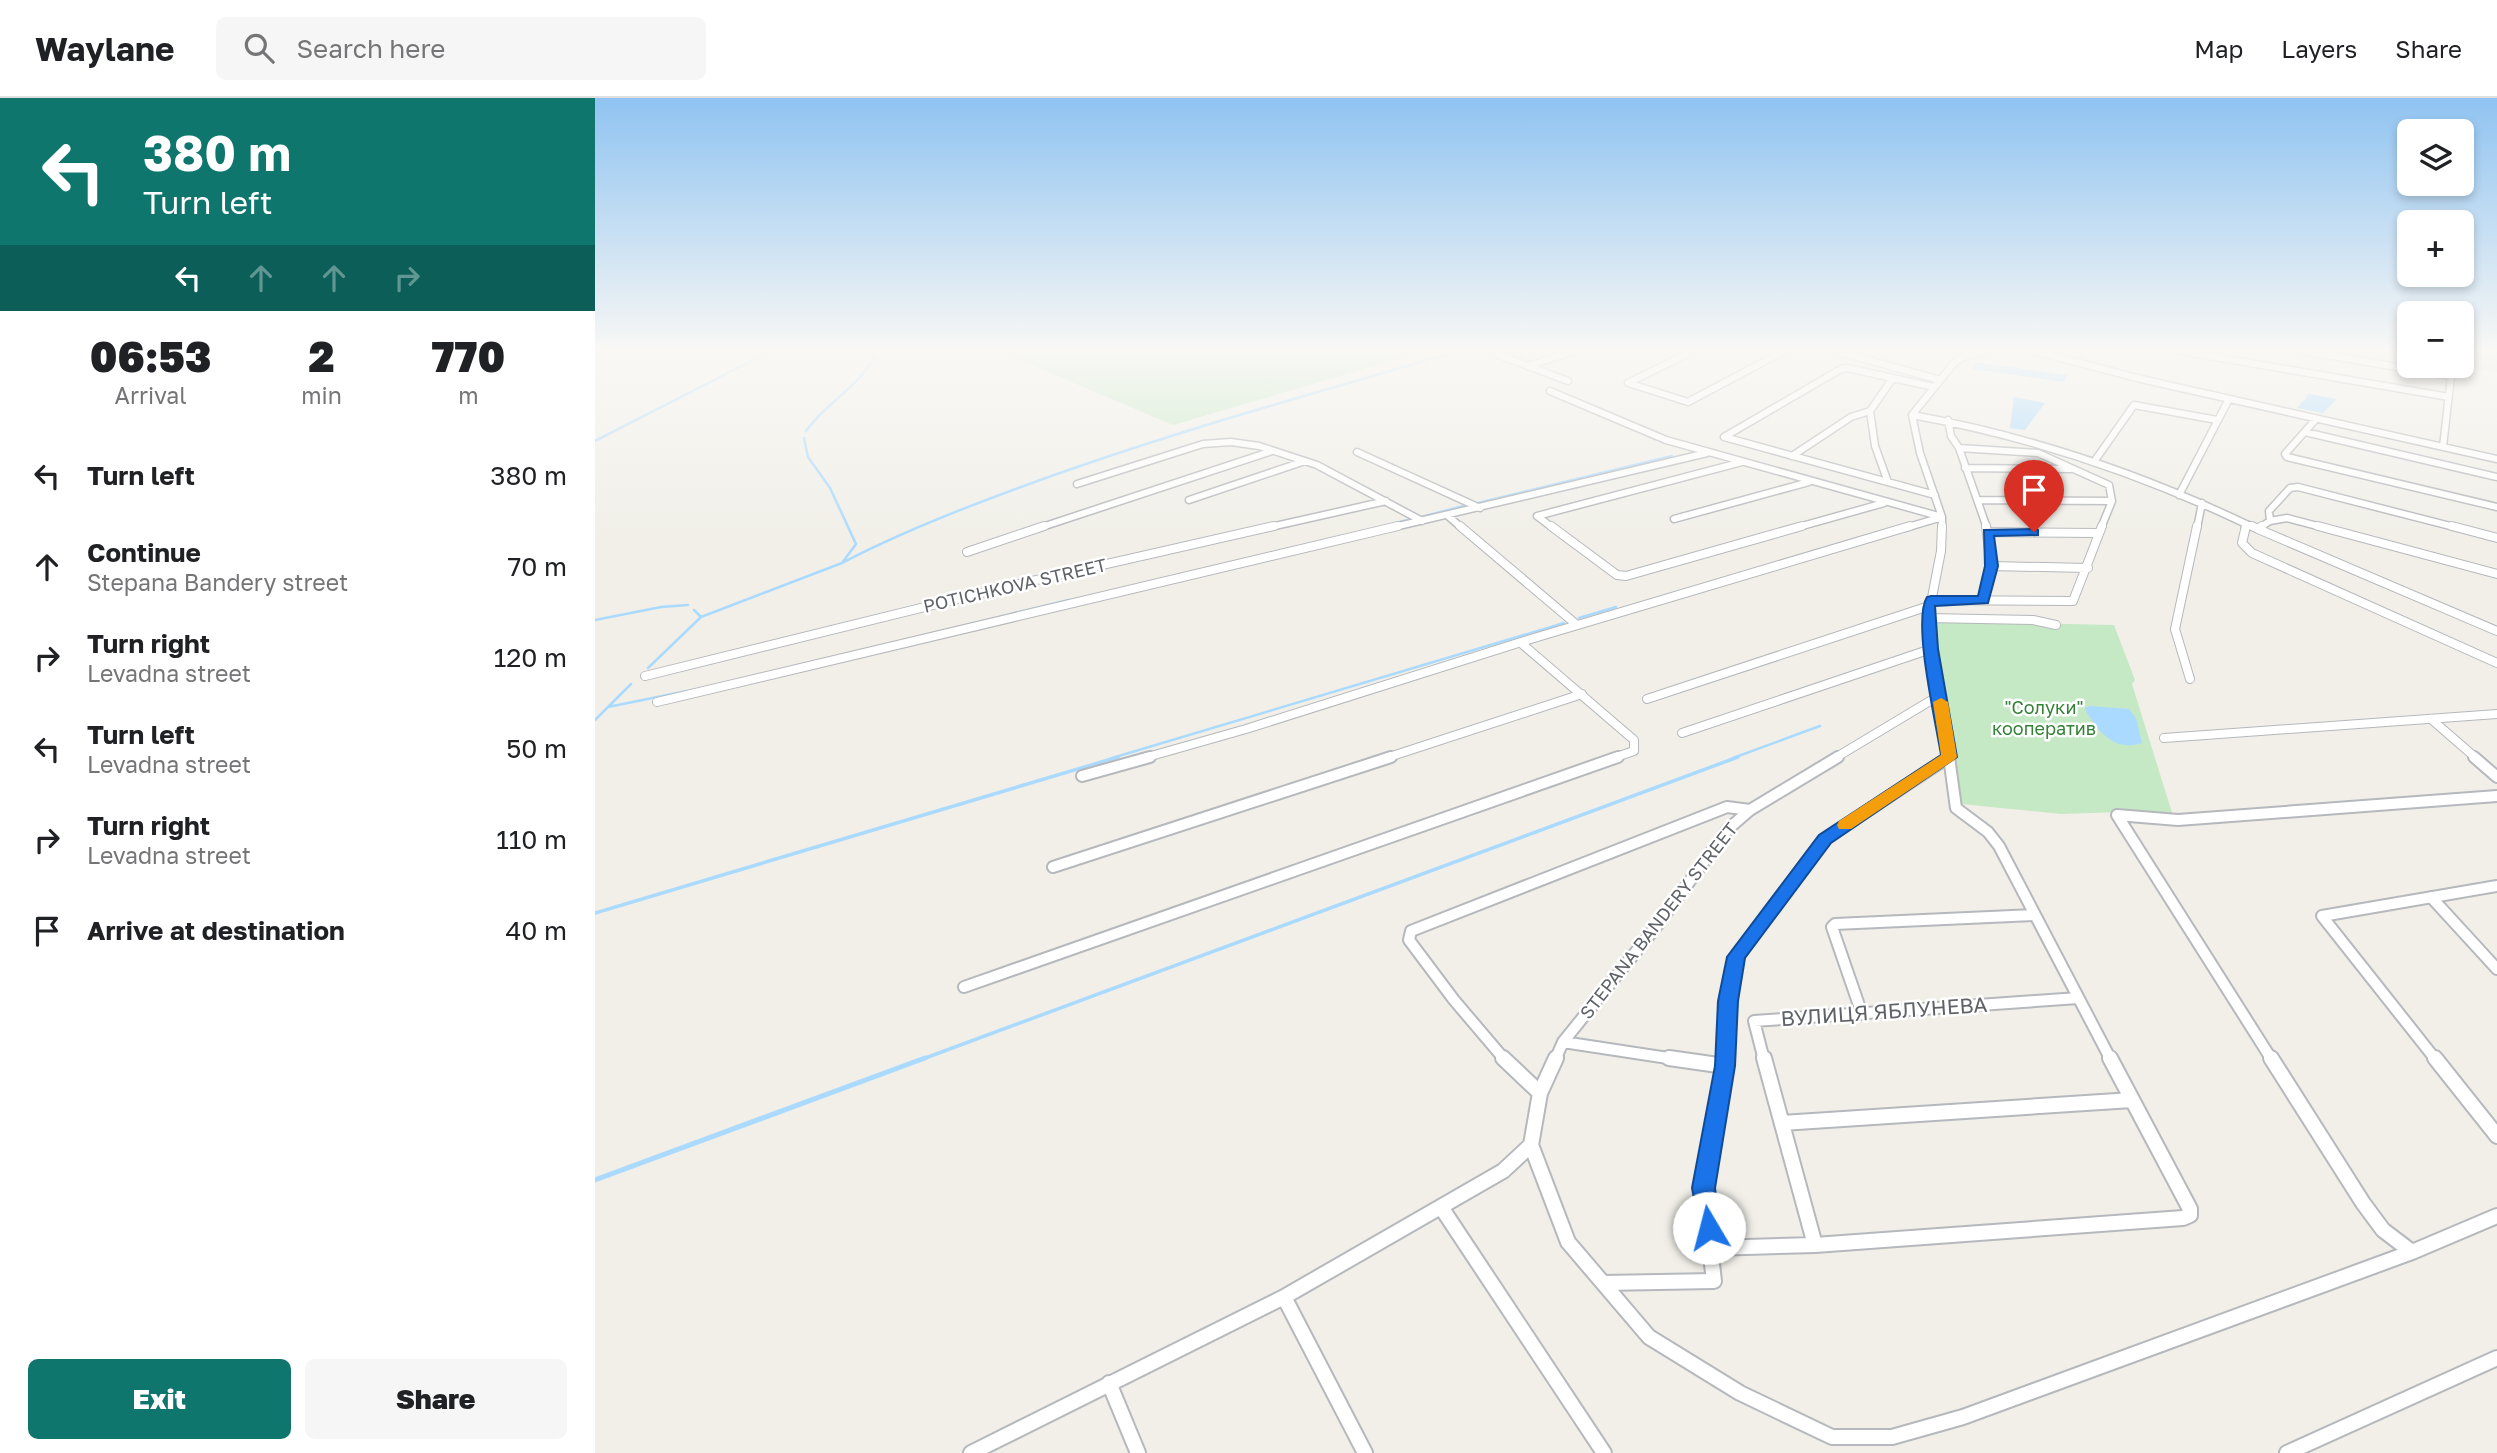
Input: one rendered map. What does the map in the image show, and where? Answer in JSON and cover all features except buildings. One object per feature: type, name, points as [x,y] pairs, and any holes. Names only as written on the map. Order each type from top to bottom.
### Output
[{"type":"street","points":[[1605,414],[1666,440],[1707,453],[1942,517]]},
{"type":"street","points":[[1760,414],[1724,437],[1935,495]]},
{"type":"street","points":[[1792,456],[1851,417],[1860,414]]},
{"type":"street","points":[[1870,414],[1875,446],[1888,482]]},
{"type":"street","points":[[2096,460],[2128,414]]},
{"type":"street","points":[[2185,414],[2217,420]]},
{"type":"street","points":[[2179,495],[2220,414]]},
{"type":"street","points":[[2295,414],[2497,459]]},
{"type":"street","points":[[2443,447],[2447,414]]},
{"type":"street","points":[[1712,1248],[1815,1245],[2183,1218],[2190,1215],[2190,1209],[1999,846],[1988,832],[1956,808],[1928,618],[1941,551],[1942,517],[1920,453],[1912,415],[1992,429],[2096,460],[2497,631]]},
{"type":"street","points":[[2316,419],[2285,454],[2287,457],[2497,507]]},
{"type":"street","points":[[1948,420],[1951,436],[1959,448],[1988,532],[1991,566],[1983,600]]},
{"type":"street","points":[[2305,432],[2497,477]]},
{"type":"street","points":[[1077,484],[1210,443],[1276,449],[1387,501],[1422,521]]},
{"type":"street","points":[[1647,699],[1930,603],[1983,600],[2073,601],[2112,501],[2109,485],[2038,453],[1959,448]]},
{"type":"street","points":[[967,552],[1276,449]]},
{"type":"street","points":[[1357,452],[1480,508]]},
{"type":"street","points":[[657,702],[1707,453]]},
{"type":"street","points":[[1189,500],[1305,461]]},
{"type":"street","points":[[1742,462],[1537,516],[1617,575],[1626,576],[1884,503]]},
{"type":"street","points":[[1965,468],[2075,469]]},
{"type":"street","points":[[1674,519],[1810,482]]},
{"type":"street","points":[[2270,521],[2269,511],[2290,488],[2298,487],[2497,538]]},
{"type":"street","points":[[1978,500],[2112,501]]},
{"type":"street","name":"POTICHKOVA STREET","points":[[645,676],[1018,585],[1387,501]]},
{"type":"street","points":[[2190,680],[2175,629],[2202,503]]},
{"type":"street","points":[[1448,516],[1577,625]]},
{"type":"street","points":[[1082,776],[1247,729],[1577,625],[1942,517]]},
{"type":"street","points":[[2258,529],[2270,521],[2287,518],[2497,574]]},
{"type":"street","points":[[2246,524],[2242,543],[2252,553],[2497,663]]},
{"type":"street","points":[[1988,532],[2098,533]]},
{"type":"street","points":[[1991,566],[2088,568]]},
{"type":"street","points":[[1928,618],[2033,620],[2056,625]]},
{"type":"street","points":[[964,987],[1635,751],[1634,740],[1521,643]]},
{"type":"street","points":[[1682,733],[1931,649]]},
{"type":"street","points":[[1053,867],[1582,694]]},
{"type":"street","name":"STEPANA BANDERY STREET","points":[[1531,1145],[1540,1093],[1563,1042],[1655,927],[1728,829],[1750,810],[1940,695]]},
{"type":"street","points":[[2164,738],[2497,714]]},
{"type":"street","points":[[2431,719],[2497,777]]},
{"type":"street","points":[[1604,1283],[1714,1281],[1703,1188],[1725,1066],[1728,1001],[1736,957],[1825,839],[1949,757]]},
{"type":"street","points":[[2412,1252],[2383,1230],[2363,1203],[2117,815],[2178,820],[2497,796]]},
{"type":"street","points":[[1540,1093],[1519,1076],[1431,970],[1409,940],[1411,931],[1727,807],[1750,810]]},
{"type":"street","points":[[2497,886],[2322,916],[2497,1136]]},
{"type":"street","points":[[2431,897],[2497,969]]},
{"type":"street","points":[[1861,1014],[1832,927],[1835,924],[2034,915]]},
{"type":"street","name":"ВУЛИЦЯ ЯБЛУНЕВА","points":[[1815,1245],[1754,1021],[2078,998]]},
{"type":"street","points":[[1563,1042],[1725,1066]]},
{"type":"street","points":[[1782,1123],[2132,1100]]},
{"type":"street","points":[[971,1453],[1285,1297],[1503,1171],[1531,1145],[1568,1242],[1649,1336],[1740,1393],[1832,1437],[1892,1437],[1963,1417],[2412,1252],[2497,1216]]},
{"type":"street","points":[[1441,1207],[1604,1453]]},
{"type":"street","points":[[1285,1297],[1365,1453]]},
{"type":"street","points":[[2287,1453],[2497,1358]]},
{"type":"street","points":[[1109,1383],[1138,1453]]},
{"type":"green space","points":[[1148,414],[1210,414],[1173,425]]},
{"type":"green space","name":"\"Солуки\" кооператив","points":[[1933,621],[2114,625],[2135,680],[2132,684],[2173,816],[2119,812],[2061,814],[1961,804],[1933,640]]},
{"type":"water","points":[[2012,414],[2037,414],[2025,430],[2010,428]]},
{"type":"water","points":[[2085,708],[2129,709],[2136,718],[2142,743],[2124,745],[2109,739],[2087,713]]},
{"type":"waterway","points":[[595,441],[647,414]]},
{"type":"waterway","points":[[806,431],[820,414]]},
{"type":"waterway","points":[[842,563],[888,540],[1008,492],[1085,464],[1243,414]]},
{"type":"waterway","points":[[804,438],[808,457],[830,488],[856,544],[842,563]]},
{"type":"waterway","points":[[1478,503],[1672,456]]},
{"type":"waterway","points":[[1421,517],[1467,505]]},
{"type":"waterway","points":[[1396,523],[1411,519]]},
{"type":"waterway","points":[[701,617],[842,563]]},
{"type":"waterway","points":[[1011,614],[1069,600]]},
{"type":"waterway","points":[[595,620],[661,607],[688,605]]},
{"type":"waterway","points":[[1579,618],[1616,607]]},
{"type":"waterway","points":[[694,610],[701,617]]},
{"type":"waterway","points":[[648,668],[701,617]]},
{"type":"waterway","points":[[1112,758],[1564,623]]},
{"type":"waterway","points":[[608,707],[631,684]]},
{"type":"waterway","points":[[608,707],[687,691]]},
{"type":"waterway","points":[[595,720],[608,707]]},
{"type":"waterway","points":[[1733,758],[1820,726]]},
{"type":"waterway","points":[[595,913],[1118,757]]},
{"type":"waterway","points":[[920,1060],[1738,757]]},
{"type":"waterway","points":[[595,1180],[925,1058]]},
{"type":"slow traffic","points":[[1845,825],[1949,757],[1941,702]]},
{"type":"route","points":[[1709,1228],[1703,1188],[1725,1066],[1728,1001],[1736,957],[1825,839],[1949,757],[1929,632],[1931,600],[1983,600],[1991,566],[1988,532],[2034,532]]}]
